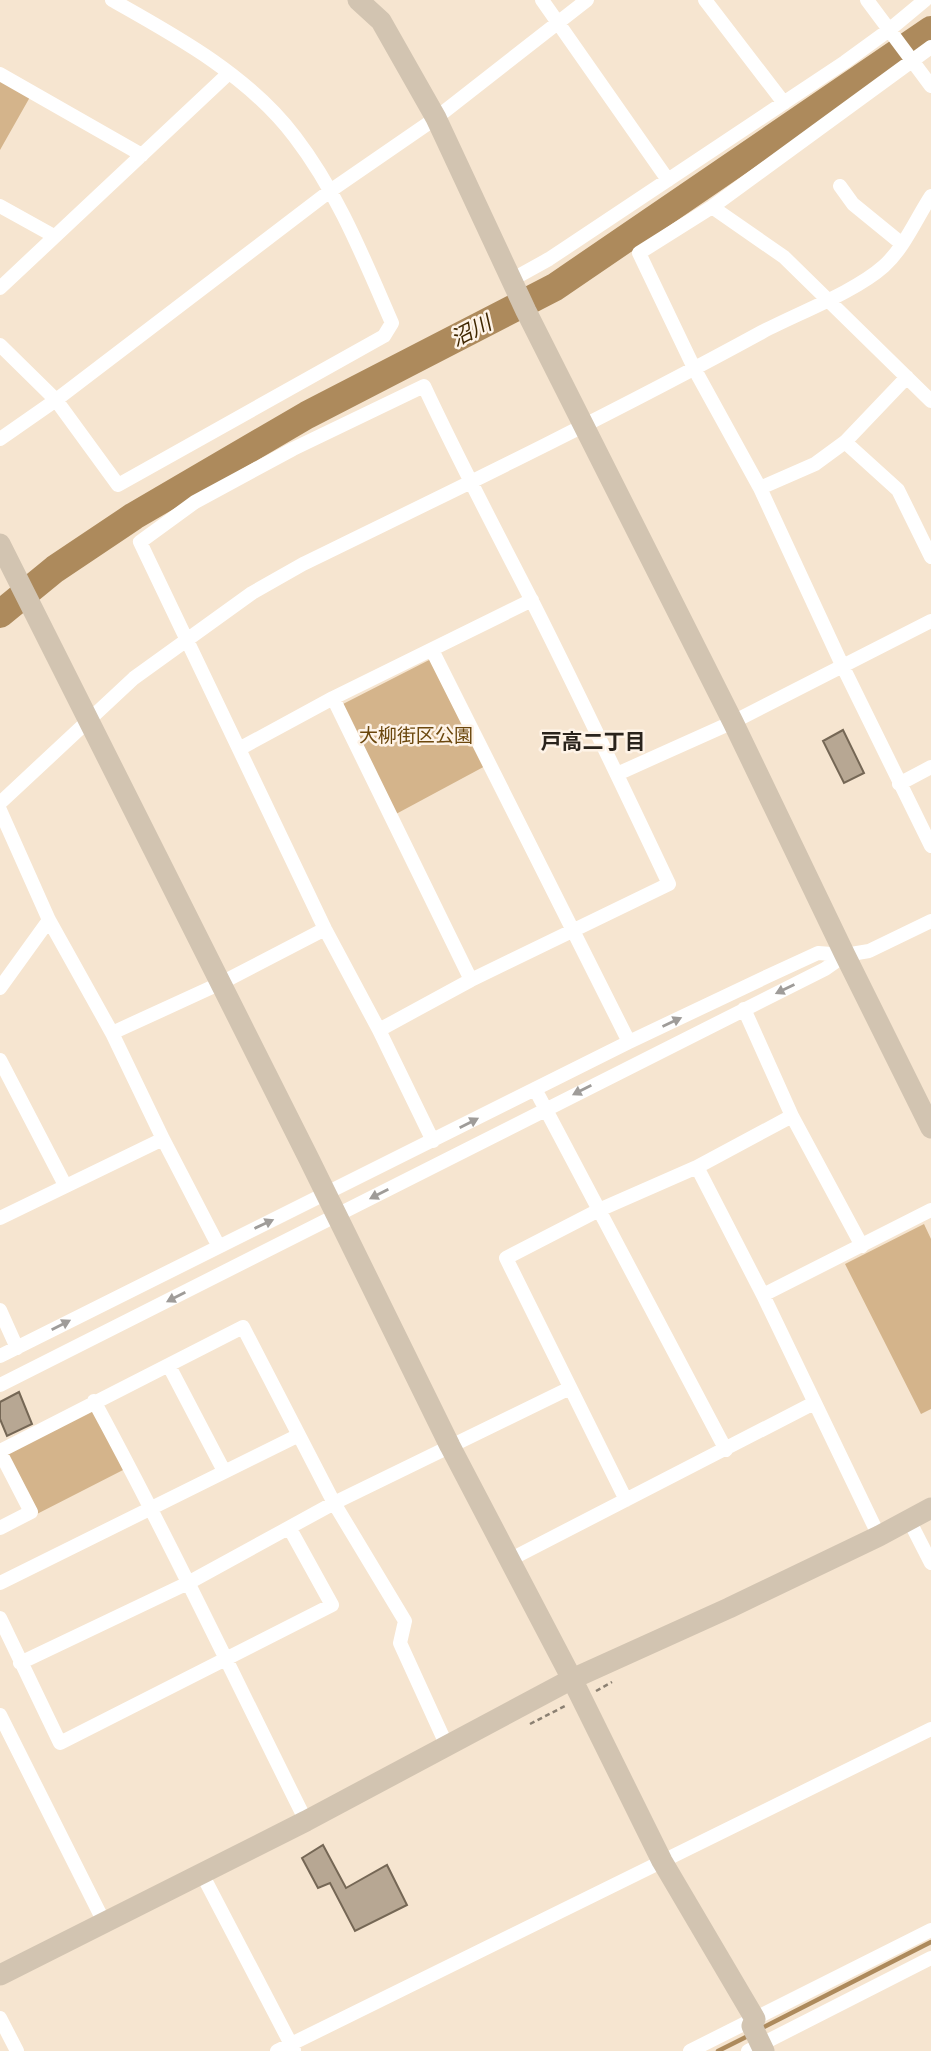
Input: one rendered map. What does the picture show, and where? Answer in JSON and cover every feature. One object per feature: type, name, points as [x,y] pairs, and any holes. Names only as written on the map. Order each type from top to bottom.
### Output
[{"type":"street","points":[[0,345],[56,400],[118,485],[384,336],[392,323],[345,216],[295,136],[229,73],[135,6],[112,0]]},
{"type":"street","points":[[358,0],[387,30],[436,118],[526,311],[733,722],[931,1128]]},
{"type":"street","points":[[542,0],[668,180]]},
{"type":"street","points":[[0,439],[56,400],[330,191],[436,118],[587,0]]},
{"type":"street","points":[[705,0],[784,103]]},
{"type":"street","points":[[867,0],[931,86]]},
{"type":"street","points":[[513,283],[892,33],[925,0]]},
{"type":"street","points":[[931,47],[712,207],[639,253],[695,370],[760,488],[842,667],[931,846]]},
{"type":"street","points":[[0,288],[229,73]]},
{"type":"street","points":[[0,74],[142,155]]},
{"type":"street","points":[[840,186],[853,204],[902,244]]},
{"type":"street","points":[[0,803],[134,678],[253,593],[303,564],[695,370],[862,282],[884,266],[902,244],[931,196]]},
{"type":"street","points":[[0,206],[54,236]]},
{"type":"street","points":[[712,207],[784,257],[931,401]]},
{"type":"street","points":[[760,488],[815,464],[845,442],[907,377]]},
{"type":"street","points":[[379,1030],[471,980],[669,884],[532,600],[470,482],[424,386],[293,449],[195,502],[140,542],[324,929],[379,1030],[433,1141]]},
{"type":"street","points":[[845,442],[898,490],[931,557]]},
{"type":"street","points":[[0,544],[5,571],[89,718],[450,1446],[572,1679],[662,1861],[757,2039]]},
{"type":"street","points":[[239,749],[333,698],[532,600]]},
{"type":"street","points":[[617,774],[733,722],[931,621]]},
{"type":"street","points":[[432,650],[629,1042]]},
{"type":"street","points":[[333,698],[471,980]]},
{"type":"street","points":[[899,783],[931,767]]},
{"type":"street","points":[[0,810],[49,920],[112,1033],[218,1245]]},
{"type":"street","points":[[0,988],[49,920]]},
{"type":"street","points":[[0,1356],[629,1042],[818,953],[845,955],[869,951],[931,921]]},
{"type":"street","points":[[112,1033],[221,983],[324,929]]},
{"type":"street","points":[[0,1385],[825,969],[845,955]]},
{"type":"street","points":[[744,1009],[792,1116],[862,1246]]},
{"type":"street","points":[[0,1060],[65,1185]]},
{"type":"street","points":[[535,1089],[726,1450]]},
{"type":"street","points":[[626,1500],[506,1258],[599,1210],[696,1167],[792,1116]]},
{"type":"street","points":[[0,1218],[163,1139]]},
{"type":"street","points":[[696,1167],[762,1295],[879,1536]]},
{"type":"street","points":[[762,1295],[931,1210]]},
{"type":"street","points":[[0,1310],[17,1348]]},
{"type":"street","points":[[0,1528],[31,1513],[0,1452],[94,1401],[243,1328],[334,1503],[405,1621],[400,1643],[447,1746]]},
{"type":"street","points":[[169,1366],[224,1471]]},
{"type":"street","points":[[20,1663],[188,1583],[334,1503],[570,1388]]},
{"type":"street","points":[[94,1401],[152,1509],[306,1821]]},
{"type":"street","points":[[509,1560],[814,1403]]},
{"type":"street","points":[[0,1583],[297,1436]]},
{"type":"street","points":[[0,1975],[306,1821],[572,1679],[879,1536],[931,1508]]},
{"type":"street","points":[[909,1520],[931,1563]]},
{"type":"street","points":[[0,1618],[60,1743],[332,1605],[290,1529]]},
{"type":"street","points":[[0,1715],[104,1922]]},
{"type":"street","points":[[277,2051],[292,2047],[931,1729]]},
{"type":"street","points":[[202,1874],[292,2047]]},
{"type":"street","points":[[757,2039],[931,1930]]},
{"type":"street","points":[[691,2051],[757,2039],[931,1958]]},
{"type":"street","points":[[0,2018],[17,2051]]},
{"type":"green space","points":[[0,80],[30,97],[0,150]]},
{"type":"green space","name":"大柳街区公園","points":[[435,657],[489,764],[396,814],[343,704]]},
{"type":"green space","points":[[924,1224],[931,1239],[931,1409],[921,1414],[845,1264]]},
{"type":"green space","points":[[93,1408],[125,1469],[35,1515],[3,1449]]},
{"type":"building","points":[[843,730],[864,773],[844,783],[823,741]]},
{"type":"building","points":[[19,1392],[32,1424],[7,1436],[0,1419],[0,1402]]},
{"type":"building","points":[[323,1845],[346,1888],[387,1865],[407,1905],[355,1931],[330,1883],[318,1888],[302,1858]]},
{"type":"waterway","name":"沼川","points":[[0,614],[55,569],[134,516],[307,415],[555,287],[931,30]]},
{"type":"waterway","points":[[760,2029],[931,1942]]},
{"type":"waterway","points":[[718,2051],[750,2035]]},
{"type":"district","name":"戸高二丁目","points":[[593,742]]}]
